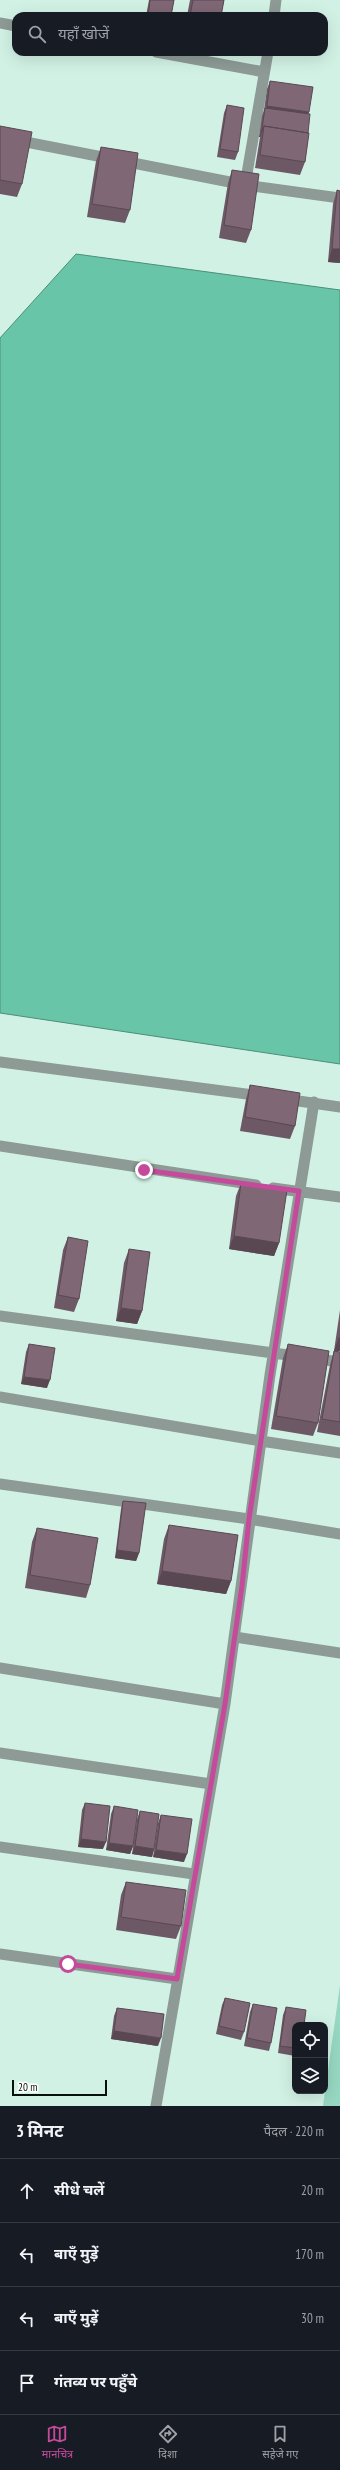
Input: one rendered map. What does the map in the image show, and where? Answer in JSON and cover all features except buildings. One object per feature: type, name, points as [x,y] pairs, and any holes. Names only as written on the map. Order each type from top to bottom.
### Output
[{"type":"street","points":[[274,12],[276,0]]},
{"type":"street","points":[[0,23],[12,25]]},
{"type":"street","points":[[178,56],[264,72]]},
{"type":"street","points":[[245,185],[267,56]]},
{"type":"street","points":[[0,137],[245,185],[340,198]]},
{"type":"street","points":[[0,1062],[314,1102],[340,1107]]},
{"type":"street","points":[[156,2106],[194,1874],[225,1704],[235,1637],[249,1519],[314,1102]]},
{"type":"street","points":[[0,1146],[144,1170],[340,1197]]},
{"type":"street","points":[[0,1316],[274,1351],[340,1362]]},
{"type":"street","points":[[0,1397],[261,1441],[340,1452]]},
{"type":"street","points":[[0,1484],[249,1519],[340,1534]]},
{"type":"street","points":[[235,1637],[340,1653]]},
{"type":"street","points":[[0,1668],[225,1704]]},
{"type":"street","points":[[0,1753],[211,1784]]},
{"type":"street","points":[[0,1847],[194,1874]]},
{"type":"street","points":[[0,1954],[177,1979]]},
{"type":"shaded area","points":[[76,254],[340,290],[340,1064],[0,1013],[0,338]]},
{"type":"shaded area","points":[[340,1985],[340,2106],[323,2106],[325,2094],[328,2094],[328,2070]]},
{"type":"route","points":[[68,1964],[177,1979],[188,1919],[194,1874],[225,1704],[242,1586],[249,1519],[299,1191],[144,1170]]}]
